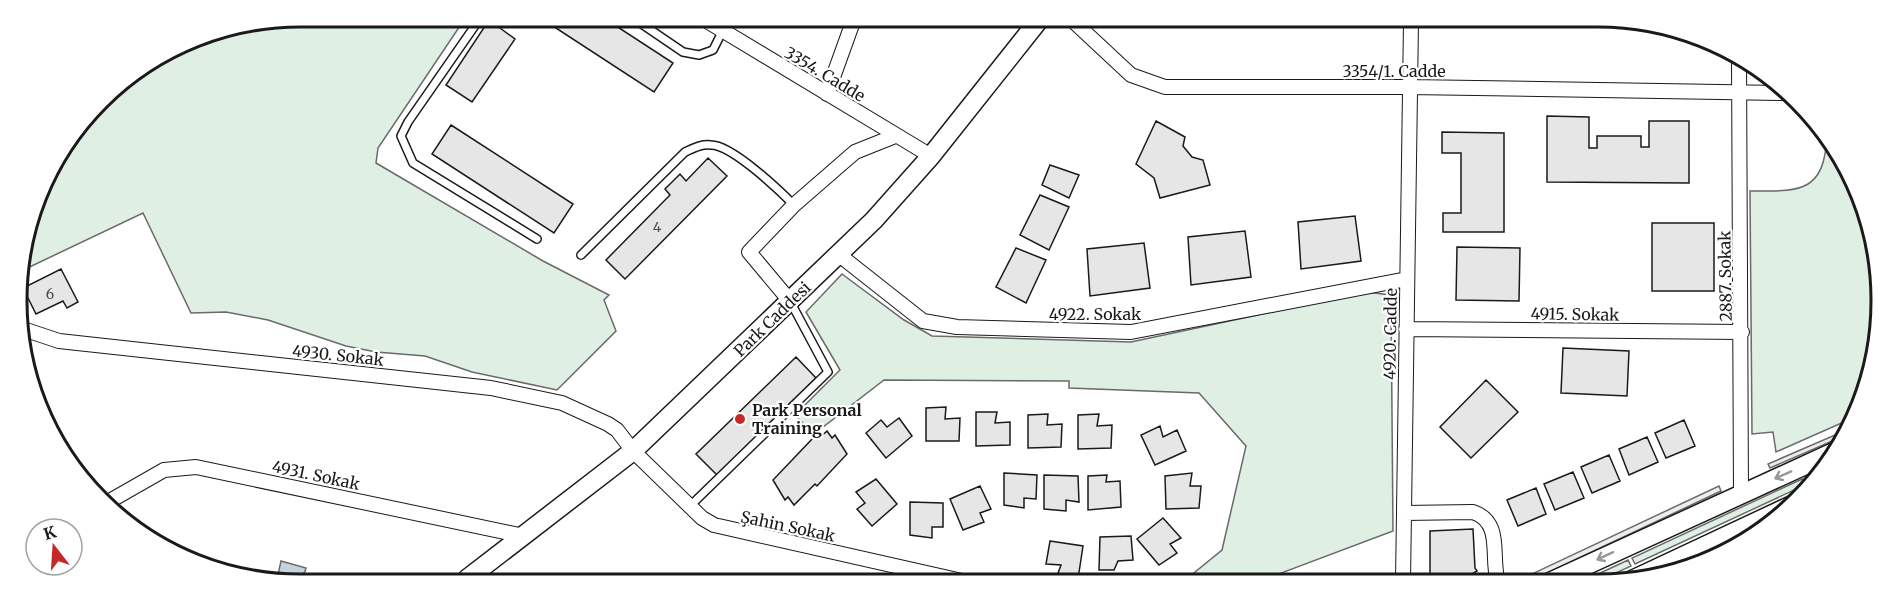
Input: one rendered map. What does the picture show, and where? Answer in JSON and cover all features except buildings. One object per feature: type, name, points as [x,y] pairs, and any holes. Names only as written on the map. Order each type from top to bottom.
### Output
[{"type":"street","name":"3354. Cadde","points":[[729,27],[827,94],[931,156]]},
{"type":"street","points":[[827,94],[851,27]]},
{"type":"street","name":"Park Caddesi","points":[[474,574],[633,451],[874,220],[931,156],[1033,27]]},
{"type":"street","name":"3354/1. Cadde","points":[[1080,27],[1131,75],[1165,87],[1409,87],[1740,92]]},
{"type":"street","name":"4920. Cadde","points":[[1403,574],[1411,27]]},
{"type":"street","name":"2887. Sokak","points":[[1739,67],[1742,493]]},
{"type":"street","points":[[1740,92],[1775,93]]},
{"type":"street","points":[[790,301],[748,252],[794,205],[855,152],[895,136]]},
{"type":"street","name":"4922. Sokak","points":[[838,254],[922,321],[957,327],[1131,332],[1407,279]]},
{"type":"street","name":"4915. Sokak","points":[[1406,329],[1742,332]]},
{"type":"street","name":"4930. Sokak","points":[[29,331],[59,341],[519,392],[562,403],[593,416],[617,430],[633,451]]},
{"type":"street","name":"Şahin Sokak","points":[[633,451],[707,521],[730,530],[934,574]]},
{"type":"street","points":[[1567,574],[1821,458]]},
{"type":"street","name":"4931. Sokak","points":[[113,499],[164,470],[196,467],[524,536]]},
{"type":"street","points":[[1404,513],[1473,512],[1482,515],[1491,527],[1497,574]]},
{"type":"street","points":[[1674,563],[1727,541]]},
{"type":"lane","points":[[474,27],[408,122],[401,136],[413,163],[537,239]]},
{"type":"lane","points":[[646,27],[683,52],[699,55],[713,50],[724,27]]},
{"type":"lane","points":[[581,255],[685,152],[698,146],[714,144],[730,151],[794,205]]},
{"type":"lane","points":[[690,506],[828,372],[790,301]]},
{"type":"green space","points":[[459,27],[378,148],[376,163],[543,261],[609,295],[604,300],[616,331],[557,390],[472,372],[425,356],[376,352],[346,346],[268,320],[226,312],[191,313],[143,213],[29,267],[36,230],[48,196],[73,149],[95,120],[120,95],[149,73],[180,55],[230,36],[265,29]]},
{"type":"green space","points":[[1826,150],[1843,180],[1862,230],[1869,265],[1871,300],[1869,336],[1862,371],[1842,423],[1776,452],[1773,432],[1752,434],[1750,191],[1782,191],[1806,185],[1821,169]]},
{"type":"green space","points":[[842,274],[904,320],[932,336],[1131,342],[1366,292],[1391,295],[1393,531],[1279,574],[1193,574],[1222,550],[1246,446],[1199,393],[1069,388],[1069,381],[884,380],[814,434],[795,415],[840,370],[806,312]]},
{"type":"green space","points":[[1802,479],[1803,481],[1795,490],[1635,564],[1632,558]]},
{"type":"green space","points":[[1628,560],[1631,566],[1616,573],[1598,574]]},
{"type":"shaded area","points":[[1835,435],[1831,441],[1770,468],[1768,464]]},
{"type":"shaded area","points":[[1719,486],[1721,491],[1545,574],[1532,574]]},
{"type":"shaded area","points":[[281,561],[306,568],[303,574],[278,573]]},
{"type":"place","name":"Park Personal Training","points":[[740,419]]}]
